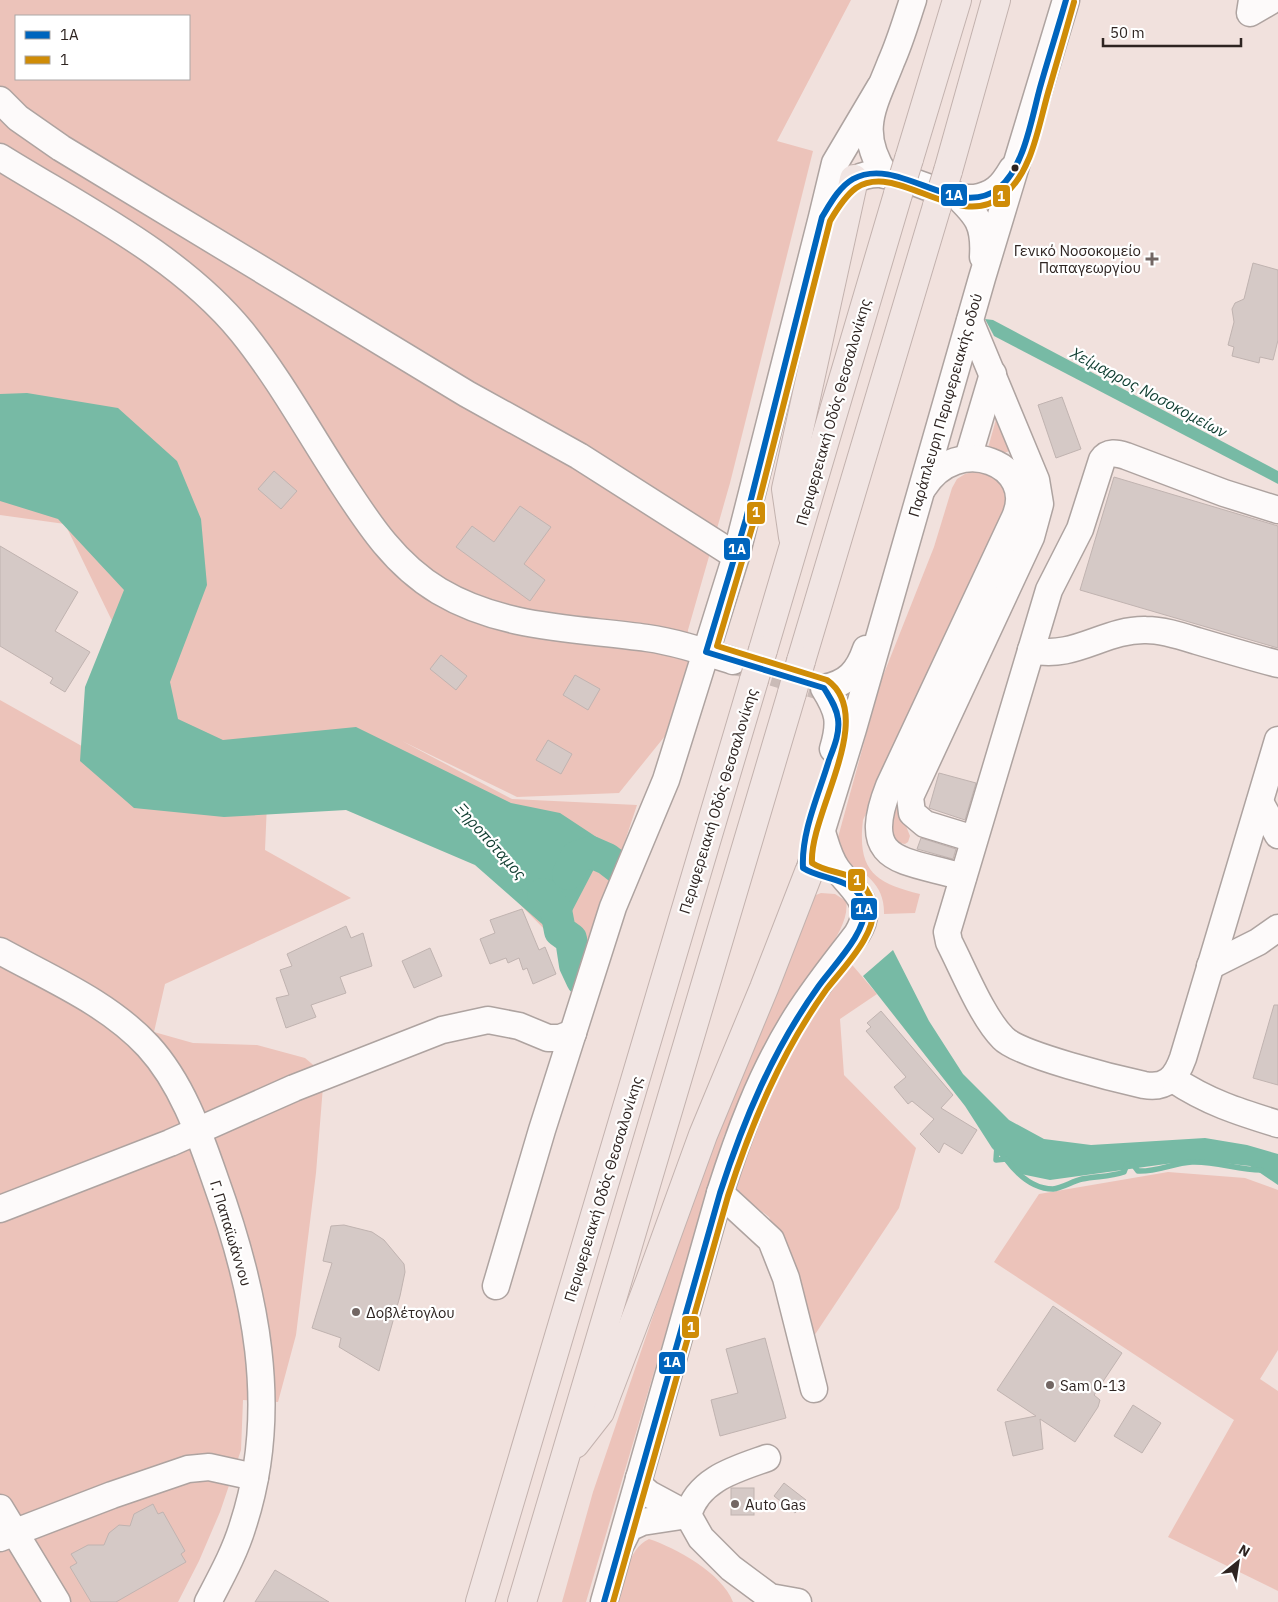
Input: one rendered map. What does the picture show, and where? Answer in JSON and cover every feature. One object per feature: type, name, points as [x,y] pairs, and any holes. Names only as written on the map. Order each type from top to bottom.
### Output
[{"type":"highway","name":"Περιφερειακή Οδός Θεσσαλονίκης","points":[[480,1602],[794,545],[891,184],[908,159],[958,0]]},
{"type":"highway","points":[[522,1602],[801,662],[947,190],[996,0]]},
{"type":"highway","points":[[794,545],[786,489],[854,179]]},
{"type":"highway","points":[[565,1458],[600,1412],[650,1282],[703,1135],[809,872]]},
{"type":"street","points":[[891,184],[874,158],[869,128],[870,114],[901,38],[912,0]]},
{"type":"street","points":[[982,278],[1066,0]]},
{"type":"street","points":[[496,1286],[613,907],[666,780],[736,556],[835,163],[880,87]]},
{"type":"street","points":[[0,100],[18,118],[61,148],[466,394],[601,470],[736,556]]},
{"type":"street","points":[[822,217],[842,190],[854,179],[865,175],[891,184],[947,190],[974,198],[993,193],[1002,185],[1020,156]]},
{"type":"street","points":[[0,157],[148,249],[180,272],[211,300],[241,331],[262,359],[372,530],[411,572],[466,605],[496,617],[530,624],[649,638],[706,652],[733,661]]},
{"type":"street","points":[[947,190],[975,214],[983,231],[982,278]]},
{"type":"street","name":"Παράπλευρη Περιφερειακής οδού","points":[[909,532],[982,278]]},
{"type":"street","points":[[970,321],[1036,480],[1040,497],[1038,514],[1031,537],[913,788],[910,804],[912,813],[925,824],[974,839]]},
{"type":"street","points":[[968,458],[992,374]]},
{"type":"street","points":[[1278,510],[1224,493],[1134,458],[1115,453],[1106,455],[1101,461],[1080,529],[1049,590],[948,928],[948,938],[984,1010],[1003,1038],[1012,1045],[1033,1053],[1144,1085],[1160,1086],[1173,1079],[1184,1058],[1278,740]]},
{"type":"street","points":[[919,494],[934,473],[943,466],[951,461],[968,458],[989,460],[1009,474],[1018,490],[1019,507],[889,786],[879,814],[878,838],[882,845],[895,856],[963,877]]},
{"type":"street","points":[[849,883],[809,872],[802,864],[805,843],[838,726],[837,711],[824,688],[846,680],[859,666],[892,568],[909,532]]},
{"type":"street","points":[[809,872],[909,532]]},
{"type":"street","points":[[1031,650],[1067,652],[1116,634],[1146,630],[1166,633],[1278,664]]},
{"type":"street","points":[[1260,802],[1278,835]]},
{"type":"street","points":[[604,1602],[720,1192],[745,1118],[771,1062],[809,998],[862,926],[865,908],[849,883],[832,862],[822,832]]},
{"type":"street","points":[[1210,966],[1258,942],[1278,928]]},
{"type":"street","name":"Γ. Παπαϊωάννου","points":[[0,951],[121,1020],[148,1047],[172,1078],[196,1131],[236,1237],[256,1324],[262,1396],[255,1477],[242,1527],[208,1602]]},
{"type":"street","points":[[0,1209],[196,1131],[312,1081],[427,1035],[460,1024],[483,1020],[503,1022],[548,1038],[560,1038],[573,1033]]},
{"type":"street","points":[[1173,1079],[1193,1092],[1228,1109],[1278,1124]]},
{"type":"street","points":[[720,1192],[771,1240],[786,1278],[814,1389]]},
{"type":"street","points":[[688,1515],[694,1497],[706,1486],[735,1469],[767,1458]]},
{"type":"street","points":[[7,1535],[188,1469],[209,1466],[255,1477]]},
{"type":"street","points":[[639,1478],[641,1487],[649,1494],[688,1515],[694,1528],[709,1547],[752,1593],[798,1602]]},
{"type":"street","points":[[0,1508],[7,1535],[57,1602]]},
{"type":"street","points":[[621,1543],[629,1528],[642,1522],[688,1515]]},
{"type":"shaded area","points":[[0,0],[851,0],[777,141],[813,151],[730,483],[688,630],[690,657],[665,736],[619,793],[517,797],[402,741],[512,799],[637,805],[579,979],[551,936],[422,805],[268,780],[265,850],[351,898],[165,984],[154,1032],[193,1043],[257,1045],[305,1058],[324,1074],[316,1173],[296,1335],[278,1402],[243,1400],[241,1450],[220,1512],[199,1561],[178,1602],[0,1602],[0,700],[103,758],[116,629],[65,524],[0,515]]},
{"type":"shaded area","points":[[998,412],[1012,450],[1004,453],[988,448]]},
{"type":"shaded area","points":[[977,471],[994,474],[1010,499],[863,820],[863,852],[872,872],[891,885],[920,894],[915,913],[884,914],[881,895],[877,887],[866,875],[842,860],[837,841],[881,681],[934,547],[952,488],[957,479],[965,474]]},
{"type":"shaded area","points":[[898,806],[910,836],[905,844],[899,843],[892,830],[893,815]]},
{"type":"shaded area","points":[[821,893],[835,894],[846,901],[846,912],[842,925],[827,952],[792,999],[770,1035],[756,1063],[736,1113],[724,1135],[586,1602],[562,1602],[593,1492],[711,1146],[798,939],[811,903],[816,895]]},
{"type":"shaded area","points":[[848,960],[877,994],[840,1019],[844,1075],[916,1148],[899,1208],[814,1336],[787,1254],[769,1217],[729,1186],[787,1045]]},
{"type":"shaded area","points":[[1168,1172],[1245,1178],[1278,1190],[1278,1350],[1260,1379],[1278,1391],[1278,1591],[1168,1537],[1234,1420],[994,1262],[1039,1194]]},
{"type":"shaded area","points":[[649,1539],[685,1555],[709,1572],[727,1591],[733,1602],[619,1602],[631,1558],[641,1544]]},
{"type":"water","points":[[985,319],[993,320],[1278,471],[1278,484],[994,336]]},
{"type":"water","points":[[27,393],[118,408],[177,461],[201,519],[207,585],[170,682],[178,719],[223,740],[356,727],[511,803],[560,813],[607,844],[558,938],[475,865],[346,810],[224,817],[134,808],[80,761],[85,687],[124,590],[58,519],[0,501],[0,394]]},
{"type":"water","points":[[893,950],[929,1021],[963,1074],[1009,1120],[1044,1139],[1091,1145],[1205,1138],[1247,1145],[1278,1154],[1278,1185],[1250,1166],[1195,1160],[1050,1180],[1016,1173],[992,1148],[965,1106],[863,976]]},
{"type":"building","points":[[1253,263],[1278,270],[1278,340],[1273,360],[1260,357],[1259,363],[1232,356],[1234,347],[1228,345],[1234,322],[1232,309],[1235,303],[1244,299]]},
{"type":"building","points":[[1062,397],[1081,449],[1056,458],[1038,405]]},
{"type":"building","points":[[274,471],[297,491],[281,509],[258,489]]},
{"type":"building","points":[[1114,477],[1278,526],[1278,648],[1080,590]]},
{"type":"building","points":[[520,506],[551,527],[524,564],[545,580],[530,601],[456,547],[472,526],[494,542]]},
{"type":"building","points":[[0,546],[78,592],[55,631],[90,652],[65,692],[50,683],[53,678],[0,646]]},
{"type":"building","points":[[441,655],[467,676],[456,690],[430,669]]},
{"type":"building","points":[[575,675],[600,689],[588,710],[563,695]]},
{"type":"building","points":[[548,740],[572,754],[561,774],[536,760]]},
{"type":"building","points":[[939,773],[976,783],[965,820],[929,808]]},
{"type":"building","points":[[921,838],[956,849],[953,859],[917,849]]},
{"type":"building","points":[[522,909],[539,950],[545,947],[556,974],[533,984],[527,968],[523,970],[519,958],[508,963],[506,958],[490,964],[480,939],[495,933],[490,920]]},
{"type":"building","points":[[346,926],[351,938],[363,933],[372,966],[340,977],[346,993],[311,1005],[316,1017],[286,1028],[276,998],[289,995],[280,970],[292,966],[287,954]]},
{"type":"building","points":[[430,948],[442,976],[414,988],[402,961]]},
{"type":"building","points":[[1274,1005],[1278,1005],[1278,1085],[1253,1078]]},
{"type":"building","points":[[881,1011],[953,1095],[941,1108],[977,1130],[962,1154],[944,1143],[939,1153],[920,1134],[934,1119],[912,1101],[908,1104],[894,1087],[906,1077],[866,1031],[871,1027],[867,1023]]},
{"type":"building","name":"Δοβλέτογλου","points":[[344,1225],[372,1232],[384,1240],[404,1264],[405,1272],[400,1296],[379,1371],[339,1347],[341,1338],[312,1328],[332,1263],[323,1261],[331,1226]]},
{"type":"building","name":"Sam 0-13","points":[[1053,1306],[1122,1353],[1094,1395],[1100,1400],[1098,1407],[1075,1442],[1040,1419],[1043,1449],[1013,1456],[1005,1422],[1036,1416],[997,1390]]},
{"type":"building","points":[[765,1338],[786,1418],[720,1436],[711,1400],[738,1393],[726,1349]]},
{"type":"building","points":[[1133,1405],[1161,1423],[1142,1453],[1114,1436]]},
{"type":"building","points":[[784,1483],[806,1500],[795,1513],[774,1496]]},
{"type":"building","points":[[731,1488],[754,1488],[754,1515],[731,1515]]},
{"type":"building","points":[[153,1504],[158,1514],[163,1512],[185,1551],[181,1554],[186,1562],[116,1602],[91,1602],[70,1567],[77,1563],[71,1554],[88,1545],[104,1545],[109,1533],[119,1525],[130,1526],[134,1514]]},
{"type":"building","points":[[275,1570],[329,1602],[255,1602]]},
{"type":"waterway","name":"Ξηροπόταμος","points":[[568,874],[576,857],[591,852],[607,859],[620,869]]},
{"type":"waterway","points":[[543,894],[556,910],[560,931],[571,939],[575,965],[582,980]]},
{"type":"waterway","points":[[997,1146],[996,1160],[1006,1159],[1026,1180],[1039,1186],[1053,1189],[1082,1179],[1119,1174],[1124,1172],[1127,1164]]},
{"type":"waterway","points":[[1132,1163],[1138,1171],[1192,1162],[1261,1170]]},
{"type":"tunnel","points":[[736,662],[824,688]]},
{"type":"transit line","name":"1Α","points":[[604,1602],[720,1193],[739,1138],[761,1086],[787,1035],[818,987],[848,949],[861,927],[864,916],[864,906],[855,890],[839,881],[803,868],[803,854],[808,827],[835,745],[838,729],[836,711],[829,696],[824,688],[706,652],[746,519],[822,217],[843,186],[853,179],[871,174],[889,175],[946,194],[965,197],[982,196],[999,188],[1008,179],[1015,167],[1026,140],[1066,0]]},
{"type":"transit line","name":"1","points":[[613,1602],[728,1196],[747,1141],[769,1089],[795,1038],[826,990],[850,961],[866,937],[873,913],[872,902],[861,883],[854,878],[821,868],[812,863],[814,843],[820,819],[838,767],[844,741],[846,717],[841,696],[827,680],[717,646],[754,521],[830,221],[852,191],[873,182],[891,183],[949,203],[968,206],[987,204],[1005,194],[1015,184],[1029,158],[1074,2]]},
{"type":"place","name":"Γενικό Νοσοκομείο Παπαγεωργίου","points":[[1152,259]]},
{"type":"place","name":"Δοβλέτογλου","points":[[356,1312]]},
{"type":"place","name":"Sam 0-13","points":[[1050,1385]]},
{"type":"place","name":"Auto Gas","points":[[735,1504]]},
{"type":"water label","name":"Χείμαρρος Νοσοκομείων","points":[[1149,392]]}]
